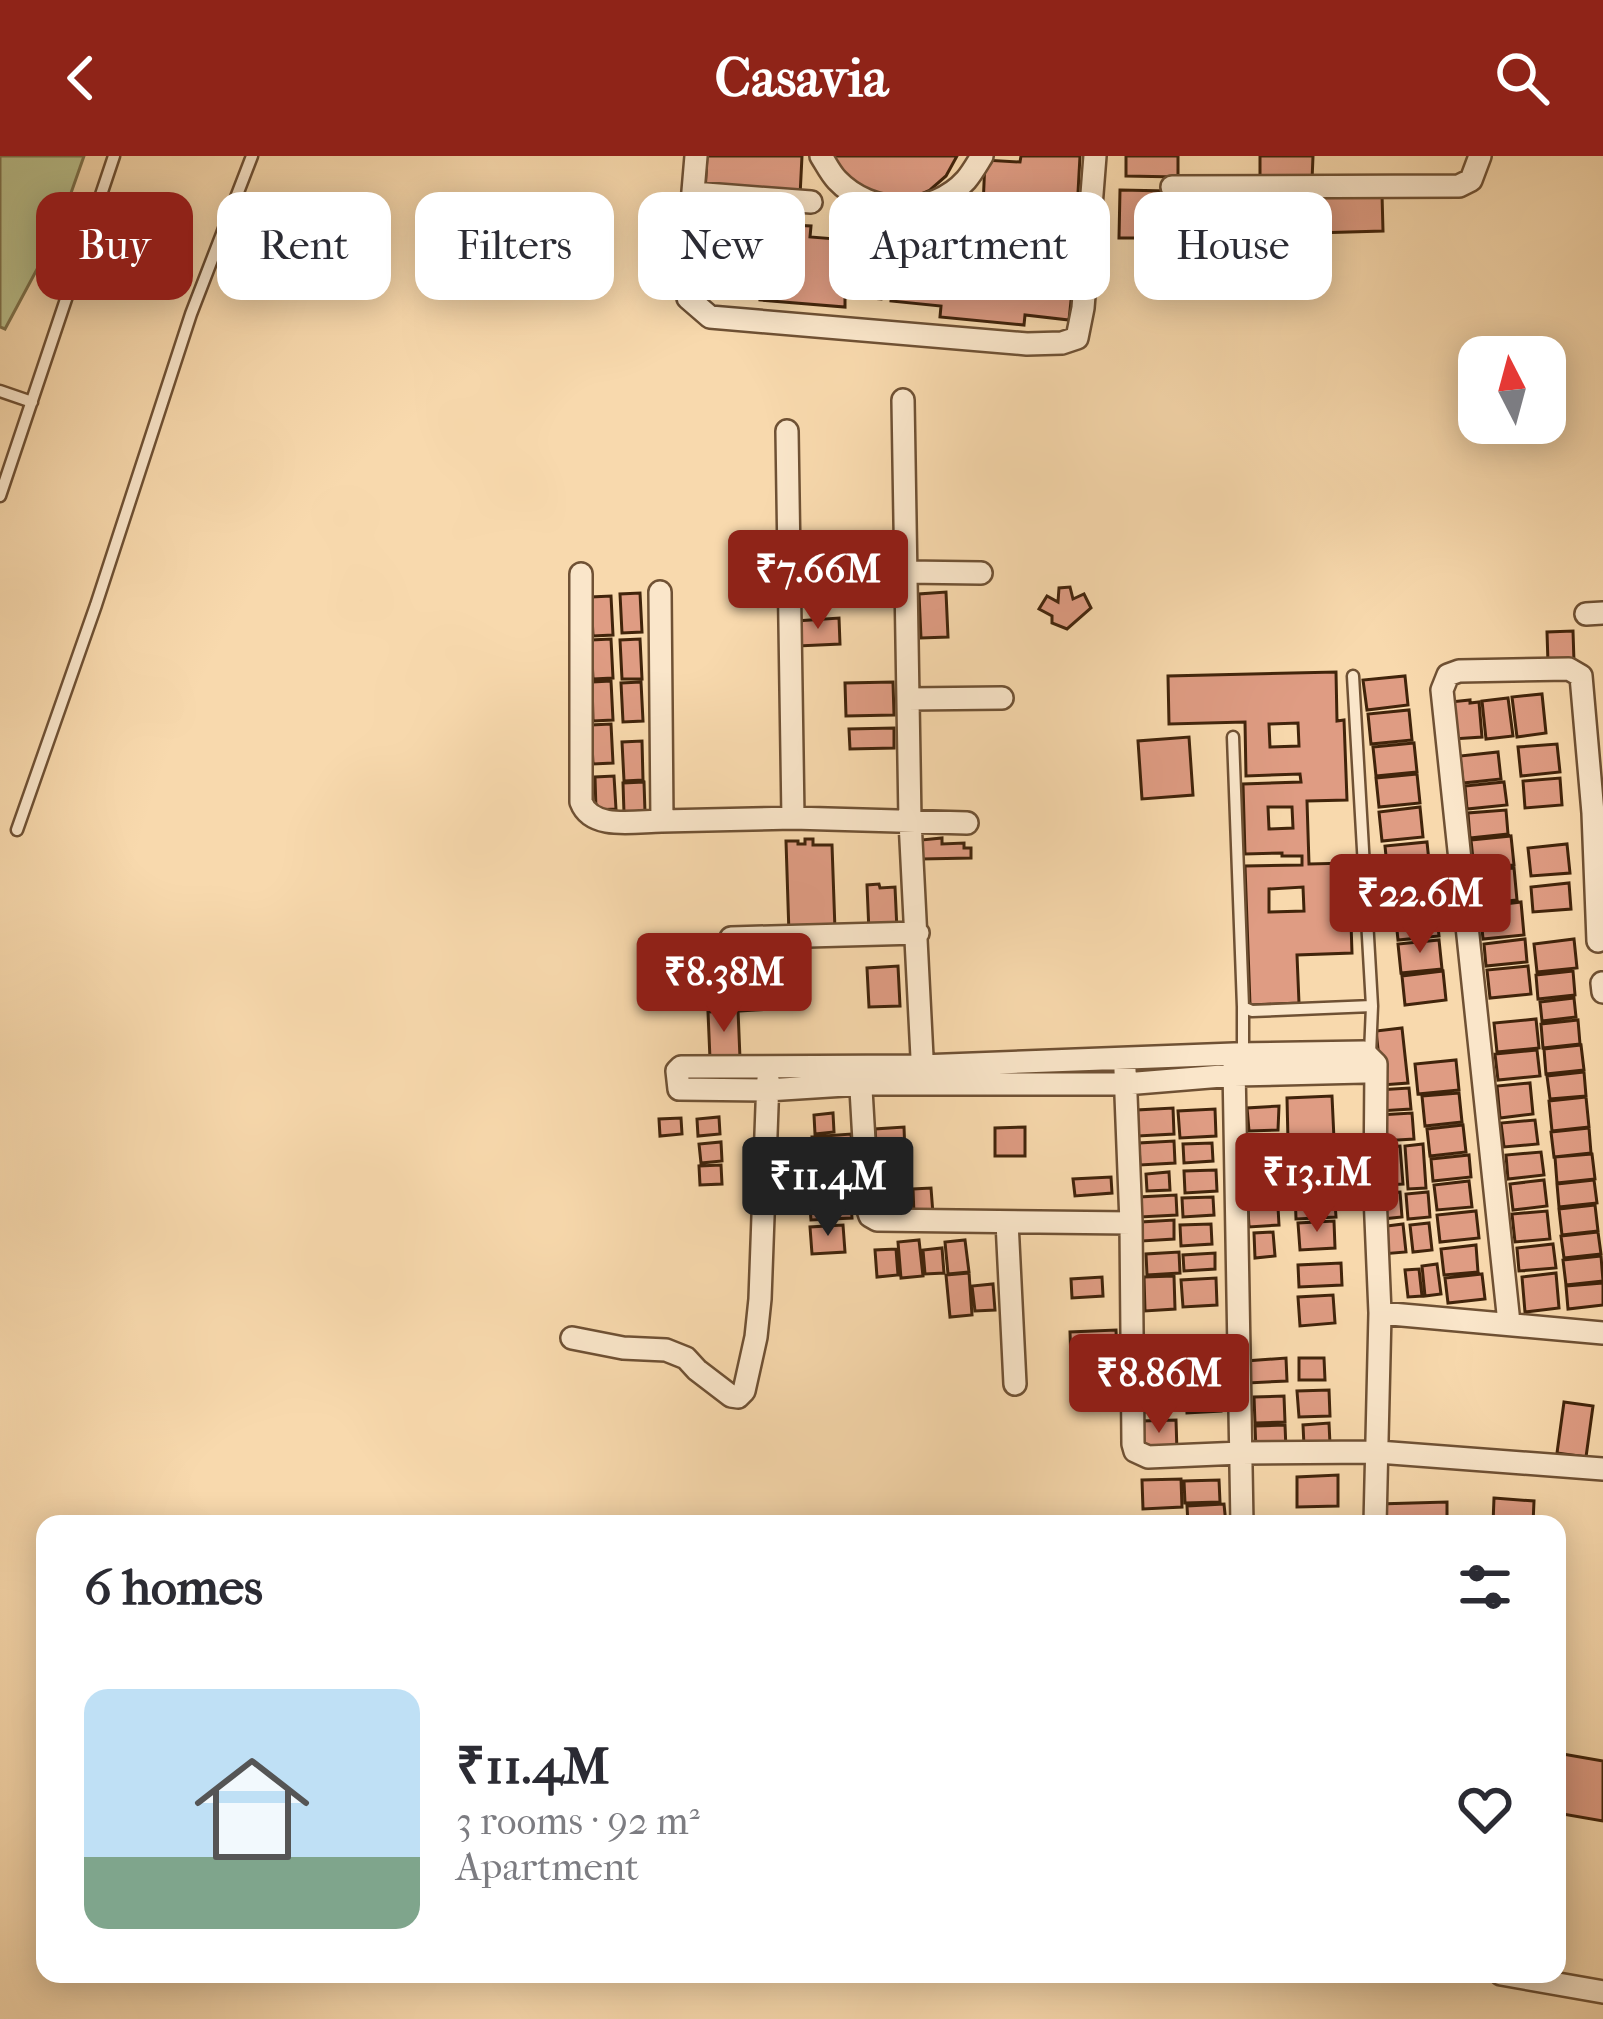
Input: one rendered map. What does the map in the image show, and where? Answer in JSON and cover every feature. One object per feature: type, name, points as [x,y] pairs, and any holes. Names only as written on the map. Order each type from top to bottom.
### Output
[{"type":"street","points":[[693,192],[696,156]]},
{"type":"street","points":[[821,156],[836,179],[859,198],[887,207],[916,207],[943,198],[966,181],[982,156]]},
{"type":"street","points":[[1092,192],[1095,156]]},
{"type":"street","points":[[1172,187],[1459,186],[1472,180],[1480,156]]},
{"type":"street","points":[[805,202],[811,202]]},
{"type":"street","points":[[690,300],[710,316],[1027,344],[1062,344],[1077,338],[1084,300]]},
{"type":"street","points":[[903,400],[910,821],[922,1076]]},
{"type":"street","points":[[787,431],[793,818]]},
{"type":"street","points":[[906,572],[981,573]]},
{"type":"street","points":[[580,574],[580,802],[595,819],[967,823]]},
{"type":"street","points":[[660,592],[662,821]]},
{"type":"street","points":[[1509,1322],[1442,690],[1448,675],[1570,669],[1581,676],[1598,813],[1598,941]]},
{"type":"street","points":[[908,699],[1002,698]]},
{"type":"street","points":[[731,938],[918,934]]},
{"type":"street","points":[[1603,983],[1603,992]]},
{"type":"street","points":[[922,1076],[1125,1059],[1370,1058],[1380,1313],[1375,1515]]},
{"type":"street","points":[[1125,1059],[1135,1450],[1148,1457],[1378,1452],[1603,1469]]},
{"type":"street","points":[[860,1075],[767,1090],[679,1089],[676,1071],[681,1067],[769,1066],[860,1075],[1125,1084],[1237,1061]]},
{"type":"street","points":[[1237,1061],[1242,1515]]},
{"type":"street","points":[[572,1338],[666,1350],[686,1358],[731,1396],[744,1391],[760,1299],[769,1066]]},
{"type":"street","points":[[860,1075],[870,1216],[883,1221],[1131,1223]]},
{"type":"street","points":[[1007,1222],[1016,1384]]},
{"type":"street","points":[[1380,1313],[1603,1333]]},
{"type":"street","points":[[1552,1983],[1603,1992]]},
{"type":"lane","points":[[0,496],[115,156]]},
{"type":"lane","points":[[17,830],[191,314],[252,156]]},
{"type":"lane","points":[[0,391],[32,402]]},
{"type":"lane","points":[[1353,676],[1372,1006],[1370,1058]]},
{"type":"lane","points":[[1233,736],[1243,1007],[1237,1061]]},
{"type":"lane","points":[[1243,1007],[1252,1011],[1372,1006]]},
{"type":"green space","points":[[0,156],[84,156],[71,192],[36,192],[36,271],[5,329],[0,327]]},
{"type":"building","points":[[707,156],[802,156],[800,192],[705,192]]},
{"type":"building","points":[[833,156],[957,156],[946,176],[926,192],[873,192],[851,183]]},
{"type":"building","points":[[1021,156],[1080,156],[1078,192],[984,192],[985,160],[1020,162]]},
{"type":"building","points":[[1126,156],[1178,156],[1178,177],[1126,176]]},
{"type":"building","points":[[1260,156],[1313,156],[1312,181],[1260,180]]},
{"type":"building","points":[[1120,190],[1168,191],[1134,192],[1134,238],[1119,238]]},
{"type":"building","points":[[1382,194],[1383,231],[1332,232],[1332,196]]},
{"type":"building","points":[[805,226],[811,226],[810,237],[829,239],[829,300],[845,300],[845,307],[760,300],[805,300]]},
{"type":"building","points":[[1071,300],[1069,320],[1025,315],[1024,325],[940,317],[941,306],[891,301]]},
{"type":"building","points":[[1070,587],[1073,599],[1084,594],[1091,608],[1067,629],[1052,623],[1052,616],[1039,609],[1047,596],[1058,602],[1059,588]]},
{"type":"building","points":[[946,592],[948,637],[921,638],[919,594]]},
{"type":"building","points":[[640,593],[642,632],[622,633],[620,594]]},
{"type":"building","points":[[611,596],[613,635],[593,636],[591,597]]},
{"type":"building","points":[[839,618],[840,644],[798,646],[796,621]]},
{"type":"building","points":[[1573,631],[1574,662],[1548,663],[1547,632]]},
{"type":"building","points":[[611,639],[613,678],[593,679],[591,640]]},
{"type":"building","points":[[640,639],[642,679],[622,679],[620,640]]},
{"type":"building","points":[[1336,672],[1337,721],[1344,720],[1347,800],[1307,801],[1309,864],[1349,863],[1352,953],[1297,955],[1299,1003],[1250,1005],[1245,866],[1302,865],[1302,856],[1245,854],[1243,784],[1301,782],[1300,774],[1246,776],[1245,722],[1169,724],[1168,676]],"holes":[[[1298,723],[1299,746],[1270,747],[1269,724]],[[1268,807],[1292,807],[1293,828],[1269,829]],[[1303,887],[1304,911],[1269,912],[1269,889]]]},
{"type":"building","points":[[1405,676],[1408,705],[1367,710],[1363,680]]},
{"type":"building","points":[[611,681],[613,720],[593,721],[592,682]]},
{"type":"building","points":[[641,682],[643,721],[623,722],[621,683]]},
{"type":"building","points":[[893,682],[894,715],[846,716],[845,683]]},
{"type":"building","points":[[1542,694],[1546,733],[1517,737],[1512,697]]},
{"type":"building","points":[[1508,698],[1513,736],[1486,739],[1482,701]]},
{"type":"building","points":[[1450,702],[1479,702],[1482,737],[1453,739]]},
{"type":"building","points":[[1409,710],[1412,740],[1371,744],[1368,714]]},
{"type":"building","points":[[611,724],[613,763],[593,764],[591,725]]},
{"type":"building","points":[[894,728],[894,748],[850,749],[849,729]]},
{"type":"building","points":[[1189,737],[1193,795],[1142,799],[1138,741]]},
{"type":"building","points":[[642,741],[643,780],[624,781],[622,742]]},
{"type":"building","points":[[1414,743],[1417,772],[1376,776],[1373,747]]},
{"type":"building","points":[[1557,744],[1560,772],[1521,776],[1518,747]]},
{"type":"building","points":[[1498,752],[1501,779],[1463,783],[1460,756]]},
{"type":"building","points":[[1417,774],[1420,803],[1379,807],[1376,778]]},
{"type":"building","points":[[614,776],[616,809],[596,810],[595,777]]},
{"type":"building","points":[[1560,778],[1562,805],[1525,808],[1523,781]]},
{"type":"building","points":[[644,782],[645,812],[624,813],[623,783]]},
{"type":"building","points":[[1504,782],[1507,805],[1467,809],[1465,786]]},
{"type":"building","points":[[1420,807],[1423,837],[1382,841],[1379,812]]},
{"type":"building","points":[[1506,810],[1508,834],[1470,838],[1468,813]]},
{"type":"building","points":[[1511,836],[1514,865],[1474,869],[1471,840]]},
{"type":"building","points":[[942,838],[942,844],[964,843],[964,848],[971,848],[971,858],[922,859],[921,840]]},
{"type":"building","points":[[805,839],[813,839],[813,845],[832,845],[835,930],[789,934],[786,841],[805,844]]},
{"type":"building","points":[[1427,842],[1430,871],[1388,876],[1385,846]]},
{"type":"building","points":[[1567,844],[1570,873],[1531,876],[1528,848]]},
{"type":"building","points":[[1514,868],[1517,900],[1478,904],[1474,872]]},
{"type":"building","points":[[1432,876],[1435,905],[1394,909],[1391,880]]},
{"type":"building","points":[[1569,883],[1571,909],[1533,912],[1531,887]]},
{"type":"building","points":[[879,884],[880,888],[895,887],[897,930],[869,932],[867,885]]},
{"type":"building","points":[[1521,902],[1524,935],[1483,939],[1480,907]]},
{"type":"building","points":[[1436,907],[1439,936],[1398,940],[1395,911]]},
{"type":"building","points":[[1525,939],[1527,962],[1486,966],[1484,944]]},
{"type":"building","points":[[1574,939],[1577,968],[1537,972],[1534,944]]},
{"type":"building","points":[[1439,940],[1442,969],[1401,973],[1398,944]]},
{"type":"building","points":[[898,966],[900,1006],[869,1007],[867,968]]},
{"type":"building","points":[[1528,966],[1531,994],[1490,998],[1487,970]]},
{"type":"building","points":[[769,971],[771,1009],[741,1011],[739,972]]},
{"type":"building","points":[[1443,971],[1446,1000],[1405,1005],[1402,976]]},
{"type":"building","points":[[1573,971],[1575,995],[1538,999],[1536,975]]},
{"type":"building","points":[[1574,998],[1576,1017],[1542,1021],[1540,1002]]},
{"type":"building","points":[[738,1010],[740,1058],[710,1059],[708,1012]]},
{"type":"building","points":[[1536,1019],[1539,1048],[1497,1052],[1494,1023]]},
{"type":"building","points":[[1578,1020],[1580,1044],[1543,1048],[1541,1024]]},
{"type":"building","points":[[1402,1028],[1408,1083],[1382,1085],[1376,1031]]},
{"type":"building","points":[[1581,1045],[1584,1070],[1546,1074],[1544,1049]]},
{"type":"building","points":[[1537,1050],[1540,1076],[1498,1080],[1495,1054]]},
{"type":"building","points":[[1456,1060],[1459,1090],[1418,1094],[1415,1064]]},
{"type":"building","points":[[1584,1072],[1586,1096],[1550,1099],[1547,1076]]},
{"type":"building","points":[[1530,1083],[1533,1114],[1500,1118],[1497,1086]]},
{"type":"building","points":[[1409,1088],[1411,1109],[1379,1111],[1378,1090]]},
{"type":"building","points":[[1459,1093],[1462,1122],[1425,1126],[1422,1096]]},
{"type":"building","points":[[1332,1096],[1334,1139],[1288,1141],[1287,1098]]},
{"type":"building","points":[[1586,1097],[1589,1127],[1552,1131],[1549,1101]]},
{"type":"building","points":[[1279,1106],[1278,1130],[1249,1131],[1247,1108]]},
{"type":"building","points":[[1173,1108],[1174,1134],[1138,1136],[1137,1110]]},
{"type":"building","points":[[1215,1109],[1216,1136],[1180,1138],[1178,1111]]},
{"type":"building","points":[[833,1113],[834,1132],[815,1134],[814,1115]]},
{"type":"building","points":[[1412,1113],[1414,1139],[1381,1141],[1379,1115]]},
{"type":"building","points":[[719,1117],[720,1134],[698,1136],[697,1119]]},
{"type":"building","points":[[681,1118],[682,1134],[660,1136],[659,1119]]},
{"type":"building","points":[[1535,1120],[1538,1144],[1504,1147],[1501,1123]]},
{"type":"building","points":[[1463,1125],[1466,1152],[1430,1156],[1427,1129]]},
{"type":"building","points":[[904,1127],[905,1154],[877,1155],[875,1129]]},
{"type":"building","points":[[1025,1127],[1025,1156],[995,1156],[995,1128]]},
{"type":"building","points":[[1589,1128],[1591,1153],[1554,1157],[1551,1132]]},
{"type":"building","points":[[851,1134],[853,1152],[813,1155],[812,1137]]},
{"type":"building","points":[[1174,1141],[1175,1163],[1140,1165],[1139,1143]]},
{"type":"building","points":[[1279,1141],[1280,1162],[1250,1164],[1249,1143]]},
{"type":"building","points":[[721,1142],[722,1161],[701,1163],[699,1144]]},
{"type":"building","points":[[1212,1143],[1213,1161],[1184,1163],[1183,1144]]},
{"type":"building","points":[[1423,1144],[1426,1188],[1408,1189],[1405,1146]]},
{"type":"building","points":[[1400,1146],[1403,1184],[1385,1185],[1382,1147]]},
{"type":"building","points":[[1541,1152],[1544,1175],[1508,1179],[1506,1155]]},
{"type":"building","points":[[1592,1154],[1595,1179],[1557,1183],[1555,1157]]},
{"type":"building","points":[[1469,1155],[1471,1177],[1433,1181],[1431,1159]]},
{"type":"building","points":[[857,1156],[859,1188],[841,1189],[836,1158]]},
{"type":"building","points":[[1330,1156],[1332,1185],[1289,1188],[1287,1159]]},
{"type":"building","points":[[797,1160],[798,1180],[779,1181],[778,1162]]},
{"type":"building","points":[[721,1165],[722,1184],[700,1185],[699,1166]]},
{"type":"building","points":[[1216,1170],[1217,1191],[1185,1193],[1184,1171]]},
{"type":"building","points":[[1277,1170],[1279,1193],[1252,1195],[1251,1172]]},
{"type":"building","points":[[1169,1172],[1170,1190],[1147,1191],[1146,1174]]},
{"type":"building","points":[[1111,1177],[1112,1193],[1075,1196],[1073,1179]]},
{"type":"building","points":[[1544,1180],[1547,1206],[1513,1210],[1510,1184]]},
{"type":"building","points":[[1594,1180],[1597,1203],[1559,1207],[1557,1184]]},
{"type":"building","points":[[837,1181],[838,1202],[816,1203],[815,1182]]},
{"type":"building","points":[[1469,1181],[1472,1207],[1437,1210],[1434,1185]]},
{"type":"building","points":[[931,1188],[933,1214],[914,1215],[913,1189]]},
{"type":"building","points":[[1334,1188],[1336,1217],[1296,1219],[1295,1191]]},
{"type":"building","points":[[1400,1192],[1402,1217],[1382,1219],[1380,1193]]},
{"type":"building","points":[[1428,1192],[1430,1217],[1408,1219],[1406,1194]]},
{"type":"building","points":[[1176,1195],[1177,1215],[1140,1217],[1139,1197]]},
{"type":"building","points":[[1213,1197],[1214,1215],[1183,1217],[1182,1198]]},
{"type":"building","points":[[851,1205],[852,1218],[811,1220],[810,1208]]},
{"type":"building","points":[[1595,1205],[1598,1231],[1562,1235],[1559,1209]]},
{"type":"building","points":[[1278,1207],[1279,1225],[1249,1227],[1248,1209]]},
{"type":"building","points":[[1476,1211],[1479,1238],[1440,1242],[1437,1215]]},
{"type":"building","points":[[1547,1211],[1550,1239],[1515,1242],[1512,1214]]},
{"type":"building","points":[[1174,1220],[1174,1239],[1142,1241],[1141,1222]]},
{"type":"building","points":[[1334,1221],[1335,1248],[1300,1250],[1298,1223]]},
{"type":"building","points":[[1429,1223],[1432,1250],[1413,1252],[1410,1225]]},
{"type":"building","points":[[1211,1224],[1212,1244],[1181,1246],[1180,1225]]},
{"type":"building","points":[[1403,1224],[1406,1252],[1382,1254],[1379,1227]]},
{"type":"building","points":[[843,1225],[845,1252],[812,1254],[810,1227]]},
{"type":"building","points":[[1273,1232],[1275,1256],[1255,1258],[1254,1233]]},
{"type":"building","points":[[1598,1232],[1601,1254],[1564,1258],[1561,1236]]},
{"type":"building","points":[[919,1240],[923,1276],[901,1278],[898,1242]]},
{"type":"building","points":[[965,1240],[969,1272],[948,1274],[945,1242]]},
{"type":"building","points":[[1553,1244],[1556,1268],[1519,1271],[1517,1248]]},
{"type":"building","points":[[1476,1245],[1478,1272],[1444,1275],[1441,1249]]},
{"type":"building","points":[[942,1248],[944,1273],[925,1274],[923,1250]]},
{"type":"building","points":[[896,1249],[898,1275],[877,1277],[875,1250]]},
{"type":"building","points":[[1179,1252],[1180,1273],[1147,1275],[1146,1254]]},
{"type":"building","points":[[1215,1253],[1215,1269],[1184,1271],[1183,1255]]},
{"type":"building","points":[[1601,1256],[1603,1281],[1566,1285],[1563,1260]]},
{"type":"building","points":[[1341,1263],[1342,1285],[1299,1287],[1298,1265]]},
{"type":"building","points":[[1437,1264],[1441,1294],[1425,1296],[1422,1266]]},
{"type":"building","points":[[1419,1269],[1422,1296],[1408,1297],[1405,1270]]},
{"type":"building","points":[[969,1273],[972,1315],[950,1317],[946,1275]]},
{"type":"building","points":[[1556,1273],[1559,1308],[1525,1312],[1522,1277]]},
{"type":"building","points":[[1482,1274],[1485,1299],[1448,1303],[1445,1278]]},
{"type":"building","points":[[1174,1276],[1175,1309],[1145,1311],[1144,1277]]},
{"type":"building","points":[[1102,1277],[1103,1296],[1072,1298],[1071,1279]]},
{"type":"building","points":[[1216,1278],[1217,1305],[1183,1307],[1181,1280]]},
{"type":"building","points":[[1603,1283],[1603,1305],[1568,1309],[1566,1286]]},
{"type":"building","points":[[993,1284],[995,1310],[975,1311],[972,1286]]},
{"type":"building","points":[[1333,1295],[1335,1323],[1300,1326],[1298,1297]]},
{"type":"building","points":[[1116,1330],[1118,1388],[1072,1390],[1070,1332]]},
{"type":"building","points":[[1213,1336],[1214,1354],[1186,1355],[1185,1338]]},
{"type":"building","points":[[1177,1337],[1179,1365],[1146,1367],[1145,1338]]},
{"type":"building","points":[[1286,1358],[1287,1381],[1248,1383],[1246,1361]]},
{"type":"building","points":[[1299,1358],[1324,1358],[1325,1380],[1299,1380]]},
{"type":"building","points":[[1210,1365],[1211,1383],[1185,1384],[1184,1366]]},
{"type":"building","points":[[1177,1366],[1178,1383],[1145,1384],[1145,1368]]},
{"type":"building","points":[[1178,1385],[1179,1410],[1146,1412],[1144,1386]]},
{"type":"building","points":[[1329,1390],[1330,1416],[1299,1417],[1297,1391]]},
{"type":"building","points":[[1220,1392],[1221,1411],[1187,1413],[1186,1393]]},
{"type":"building","points":[[1284,1396],[1285,1422],[1255,1423],[1254,1397]]},
{"type":"building","points":[[1564,1402],[1593,1406],[1586,1457],[1557,1453]]},
{"type":"building","points":[[1176,1420],[1177,1452],[1142,1453],[1141,1421]]},
{"type":"building","points":[[1329,1423],[1330,1444],[1304,1446],[1303,1425]]},
{"type":"building","points":[[1285,1425],[1286,1449],[1256,1450],[1255,1426]]},
{"type":"building","points":[[1338,1475],[1338,1506],[1297,1507],[1297,1477]]},
{"type":"building","points":[[1181,1479],[1182,1507],[1143,1509],[1142,1480]]},
{"type":"building","points":[[1219,1480],[1220,1502],[1185,1503],[1184,1481]]},
{"type":"building","points":[[1494,1498],[1534,1501],[1533,1515],[1493,1515]]},
{"type":"building","points":[[1447,1502],[1447,1515],[1379,1515],[1378,1504]]},
{"type":"building","points":[[1224,1504],[1225,1515],[1188,1515],[1187,1506]]},
{"type":"building","points":[[1566,1755],[1603,1761],[1603,1821],[1566,1815]]}]
